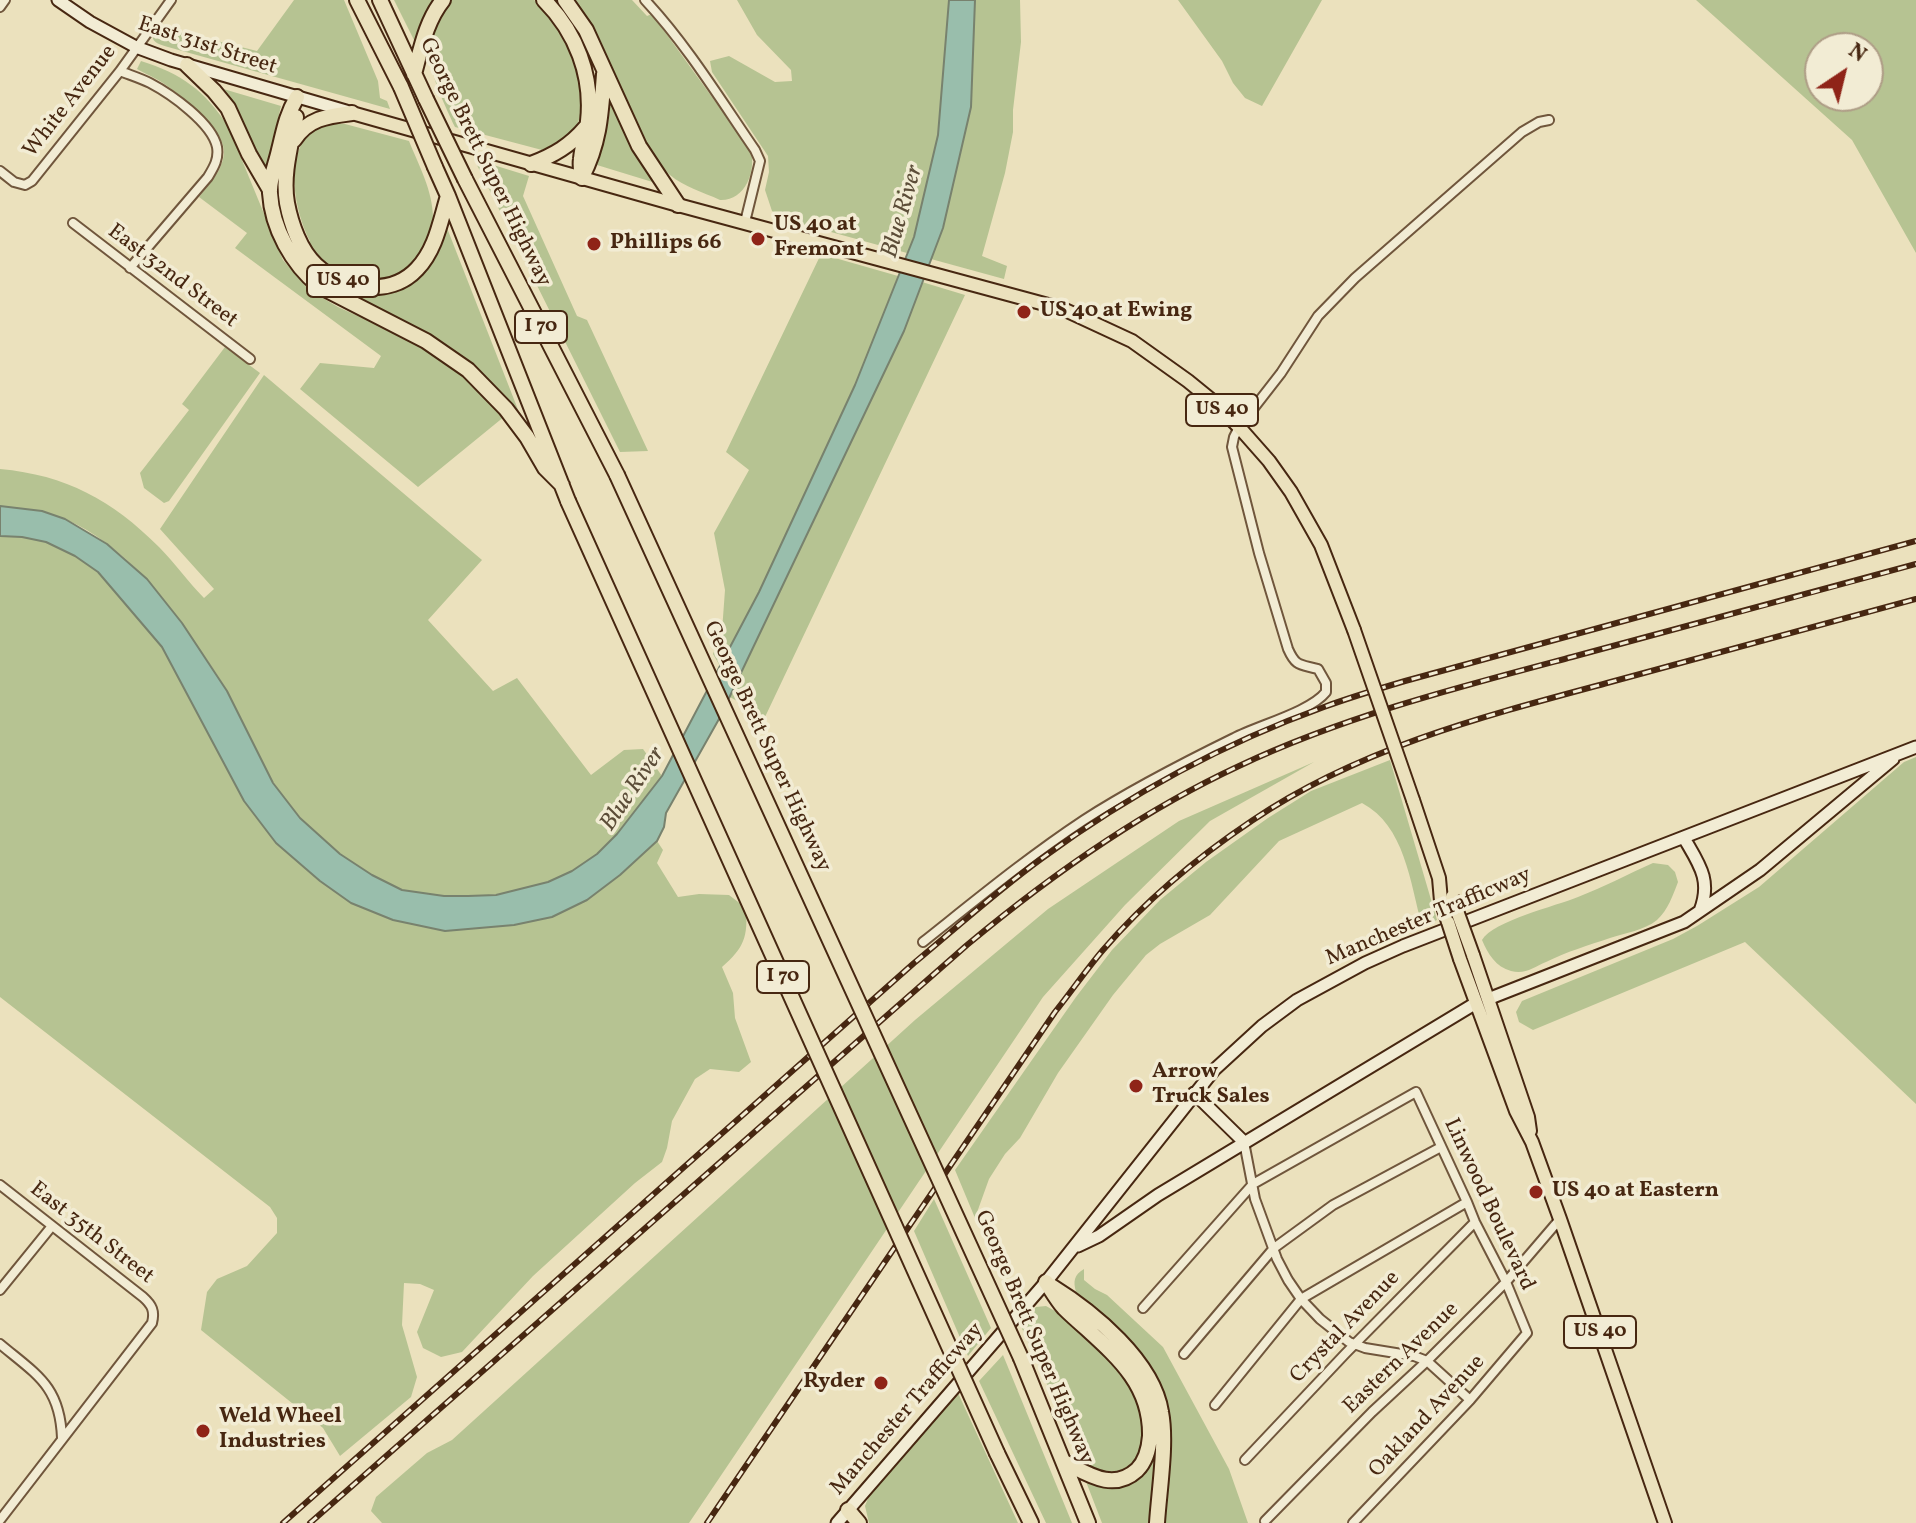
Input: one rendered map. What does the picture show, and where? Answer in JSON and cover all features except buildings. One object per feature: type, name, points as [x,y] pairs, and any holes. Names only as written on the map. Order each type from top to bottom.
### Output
[{"type":"highway","name":"George Brett Super Highway","points":[[357,0],[401,87],[448,196],[568,501],[1031,1523]]},
{"type":"highway","name":"George Brett Super Highway","points":[[380,0],[465,179],[617,475],[1021,1358],[1088,1523]]},
{"type":"highway","points":[[414,74],[428,25],[443,0]]},
{"type":"highway","points":[[544,0],[559,15],[571,34],[583,63],[589,94],[588,123],[581,158],[582,178]]},
{"type":"highway","points":[[565,0],[586,30],[639,146],[678,205]]},
{"type":"highway","points":[[187,65],[228,108],[270,190]]},
{"type":"highway","points":[[582,178],[599,132],[604,69]]},
{"type":"highway","points":[[291,144],[297,97]]},
{"type":"highway","points":[[297,97],[288,113],[270,190],[278,229],[297,264],[307,276],[333,294],[426,341],[468,370],[506,409],[545,468],[562,485]]},
{"type":"highway","name":"US 40","points":[[352,113],[322,116],[298,133],[291,144],[286,176],[287,202],[295,230],[316,265],[339,280],[360,287],[385,286],[402,281],[415,272],[428,256],[448,196]]},
{"type":"highway","points":[[531,164],[559,153],[576,139],[588,123]]},
{"type":"highway","points":[[1046,1282],[1064,1308],[1118,1356],[1129,1370],[1145,1401],[1150,1428],[1146,1459],[1128,1476],[1115,1481],[1099,1480],[1064,1462]]},
{"type":"highway","points":[[1046,1282],[1069,1296],[1131,1352],[1146,1372],[1158,1397],[1163,1429],[1157,1523]]},
{"type":"main road","name":"East 31st Street","points":[[58,0],[136,47],[352,113]]},
{"type":"main road","name":"US 40","points":[[352,113],[1063,309],[1132,341],[1188,381],[1239,427],[1291,492],[1321,545],[1413,800],[1516,1111],[1532,1142],[1560,1219],[1665,1523]]},
{"type":"main road","name":"Manchester Trafficway","points":[[837,1523],[854,1519],[1074,1248],[1194,1093],[1233,1051],[1297,1000],[1329,981],[1405,945],[1916,747]]},
{"type":"main road","points":[[1074,1248],[1099,1236],[1244,1142],[1482,1001],[1684,922],[1760,870],[1900,753]]},
{"type":"main road","points":[[1684,838],[1702,870],[1706,884],[1706,897],[1700,911]]},
{"type":"main road","points":[[1194,1093],[1244,1142]]},
{"type":"street","points":[[0,7],[5,0]]},
{"type":"street","name":"White Avenue","points":[[0,171],[14,182],[25,185],[32,181],[120,71],[171,0]]},
{"type":"street","points":[[645,0],[685,48],[760,161],[745,222]]},
{"type":"street","points":[[120,71],[170,95],[197,118],[210,133],[217,148],[216,163],[208,177],[130,268]]},
{"type":"street","points":[[923,942],[1085,819],[1176,767],[1320,700],[1326,692],[1326,683],[1318,669],[1294,662],[1288,649],[1232,447],[1234,437],[1318,316],[1355,278],[1522,132],[1549,120]]},
{"type":"street","name":"East 32nd Street","points":[[73,223],[250,359]]},
{"type":"street","name":"Linwood Boulevard","points":[[1253,1184],[1416,1092],[1527,1333]]},
{"type":"street","points":[[1244,1142],[1255,1199],[1288,1280],[1301,1299],[1320,1319],[1354,1345],[1427,1361],[1470,1400]]},
{"type":"street","points":[[1184,1354],[1274,1248],[1333,1205],[1441,1147]]},
{"type":"street","points":[[1143,1308],[1253,1184]]},
{"type":"street","name":"East 35th Street","points":[[0,1185],[152,1305],[152,1323],[62,1438]]},
{"type":"street","points":[[1215,1405],[1301,1299],[1467,1202]]},
{"type":"street","name":"Eastern Avenue","points":[[1265,1521],[1506,1282],[1560,1219]]},
{"type":"street","name":"Crystal Avenue","points":[[1245,1460],[1475,1222]]},
{"type":"street","points":[[0,1290],[52,1226]]},
{"type":"street","name":"Oakland Avenue","points":[[1353,1523],[1470,1400],[1527,1333]]},
{"type":"street","points":[[0,1344],[49,1388],[61,1418],[62,1438],[0,1520]]},
{"type":"shaded area","points":[[294,0],[344,0],[378,81],[380,98],[387,101],[390,109],[168,47],[153,38],[157,26],[257,51]]},
{"type":"shaded area","points":[[394,0],[436,0],[417,46]]},
{"type":"shaded area","points":[[451,0],[534,0],[546,11],[568,47],[581,89],[582,109],[576,126],[565,139],[542,150],[455,127],[435,79],[430,47],[432,31]]},
{"type":"shaded area","points":[[575,0],[632,0],[647,16],[652,14],[751,151],[750,176],[736,196],[720,200],[681,183],[659,163],[630,113],[598,36]]},
{"type":"shaded area","points":[[737,0],[949,0],[938,135],[914,237],[907,253],[784,219],[772,211],[765,190],[769,172],[768,156],[712,72],[710,61],[729,56],[775,82],[792,81],[791,70],[757,35]]},
{"type":"shaded area","name":"Blue River","points":[[949,0],[975,0],[971,107],[943,228],[904,331],[719,719],[666,813],[657,841],[587,900],[552,917],[514,925],[445,931],[393,920],[351,903],[276,843],[244,801],[162,647],[98,572],[46,542],[0,536],[0,506],[42,511],[65,519],[107,544],[147,579],[182,623],[227,691],[273,783],[300,818],[340,854],[372,875],[402,890],[468,896],[496,895],[548,882],[572,871],[597,854],[617,834],[662,776],[759,592],[855,385],[914,237],[938,135]]},
{"type":"shaded area","points":[[975,0],[1020,0],[1021,42],[1013,132],[982,256],[1007,266],[1004,279],[931,259],[943,228],[971,107]]},
{"type":"shaded area","points":[[1178,0],[1322,0],[1262,106],[1245,98],[1233,83],[1222,61]]},
{"type":"shaded area","points":[[1696,0],[1916,0],[1916,253],[1852,140],[1821,112],[1884,112],[1884,32],[1804,32],[1804,97]]},
{"type":"shaded area","points":[[141,61],[191,85],[219,113],[228,126],[283,260],[309,290],[338,307],[424,346],[481,390],[505,416],[418,487],[300,389],[320,363],[374,368],[381,356],[235,248],[247,233],[199,197],[215,177],[223,160],[219,137],[186,100],[137,69]]},
{"type":"shaded area","points":[[220,88],[281,106],[265,174]]},
{"type":"shaded area","points":[[611,100],[628,141],[659,184],[597,165]]},
{"type":"shaded area","points":[[333,123],[409,141],[428,188],[433,222],[425,248],[414,264],[399,274],[383,280],[350,278],[319,259],[308,244],[310,241],[298,209],[295,190],[297,155],[304,140],[316,129]]},
{"type":"shaded area","points":[[474,159],[529,176],[523,196],[577,316],[587,320],[648,451],[620,452]]},
{"type":"shaded area","points":[[447,228],[524,425],[502,398],[335,288],[334,285],[349,290],[421,275],[440,250]]},
{"type":"shaded area","points":[[821,254],[898,276],[855,385],[759,592],[720,666],[713,654],[722,631],[725,590],[714,533],[749,470],[726,452]]},
{"type":"shaded area","points":[[922,282],[965,295],[765,717],[730,697],[904,331]]},
{"type":"shaded area","points":[[225,347],[260,373],[169,501],[164,503],[144,488],[140,473],[189,410],[182,404]]},
{"type":"shaded area","points":[[264,375],[482,560],[428,620],[493,691],[517,678],[591,775],[624,750],[643,749],[662,776],[617,834],[587,861],[532,887],[492,895],[429,895],[405,891],[367,872],[323,840],[286,800],[262,764],[219,678],[174,613],[143,576],[107,543],[65,519],[0,506],[0,469],[46,477],[87,493],[141,530],[204,598],[214,589],[160,529]]},
{"type":"shaded area","points":[[0,536],[46,542],[98,572],[162,647],[244,801],[276,843],[351,903],[587,900],[657,841],[663,850],[657,863],[678,897],[729,895],[746,908],[743,941],[722,967],[733,993],[735,1018],[751,1062],[739,1072],[710,1069],[695,1079],[672,1121],[662,1162],[533,1276],[462,1352],[441,1357],[423,1348],[417,1332],[434,1290],[420,1284],[404,1283],[402,1325],[417,1377],[411,1397],[340,1456],[323,1428],[201,1330],[207,1292],[217,1279],[247,1266],[277,1233],[277,1218],[270,1207],[0,997]]},
{"type":"shaded area","points":[[1916,757],[1916,1104],[1745,942],[1533,1030],[1519,1022],[1516,1012],[1522,1001],[1673,939],[1759,887],[1904,762]]},
{"type":"shaded area","points":[[1390,760],[1437,920],[1422,926],[1397,840],[1376,813],[1362,803],[1279,841],[1210,915],[1146,955],[1113,995],[1058,1073],[1020,1138],[989,1179],[975,1218],[955,1170],[1112,950],[1160,900],[1206,862],[1268,818],[1311,791]]},
{"type":"shaded area","points":[[1314,762],[1210,821],[1125,905],[1043,997],[689,1523],[382,1523],[371,1511],[376,1497],[427,1453],[452,1440],[915,1020],[1048,909],[1179,821]]},
{"type":"shaded area","points":[[1653,863],[1668,865],[1675,872],[1678,882],[1664,912],[1647,926],[1521,972],[1501,966],[1484,945],[1482,940],[1499,927],[1588,893]]},
{"type":"shaded area","points":[[934,1199],[991,1328],[968,1356],[914,1231]]},
{"type":"shaded area","points":[[1084,1269],[1084,1280],[1107,1295],[1163,1347],[1229,1469],[1248,1523],[1163,1523],[1169,1450],[1166,1406],[1148,1363],[1131,1342],[1076,1292],[1075,1279]]},
{"type":"shaded area","points":[[1046,1306],[1105,1354],[1135,1392],[1142,1417],[1143,1444],[1137,1459],[1126,1470],[1112,1474],[1097,1471],[1085,1463],[1075,1447],[1020,1324],[1036,1307]]},
{"type":"shaded area","points":[[1003,1355],[1072,1523],[1046,1523],[979,1381]]},
{"type":"shaded area","points":[[958,1393],[1018,1523],[869,1523],[865,1506],[869,1496]]},
{"type":"shaded area","points":[[1155,1451],[1149,1523],[1102,1523],[1085,1479],[1104,1487],[1128,1482],[1142,1472]]},
{"type":"railway","points":[[283,1523],[914,963],[1025,871],[1107,814],[1213,754],[1354,696],[1916,541]]},
{"type":"railway","points":[[310,1523],[967,945],[1031,894],[1132,824],[1239,766],[1361,717],[1916,564]]},
{"type":"railway","points":[[707,1523],[1055,1012],[1120,932],[1155,896],[1213,848],[1294,795],[1336,773],[1424,737],[1515,708],[1916,599]]},
{"type":"place","name":"US 40 at Fremont","points":[[758,239]]},
{"type":"place","name":"Phillips 66","points":[[594,244]]},
{"type":"place","name":"US 40 at Ewing","points":[[1024,312]]},
{"type":"place","name":"Arrow Truck Sales","points":[[1136,1086]]},
{"type":"place","name":"US 40 at Eastern","points":[[1536,1192]]},
{"type":"place","name":"Ryder","points":[[881,1383]]},
{"type":"place","name":"Weld Wheel Industries","points":[[203,1431]]}]
